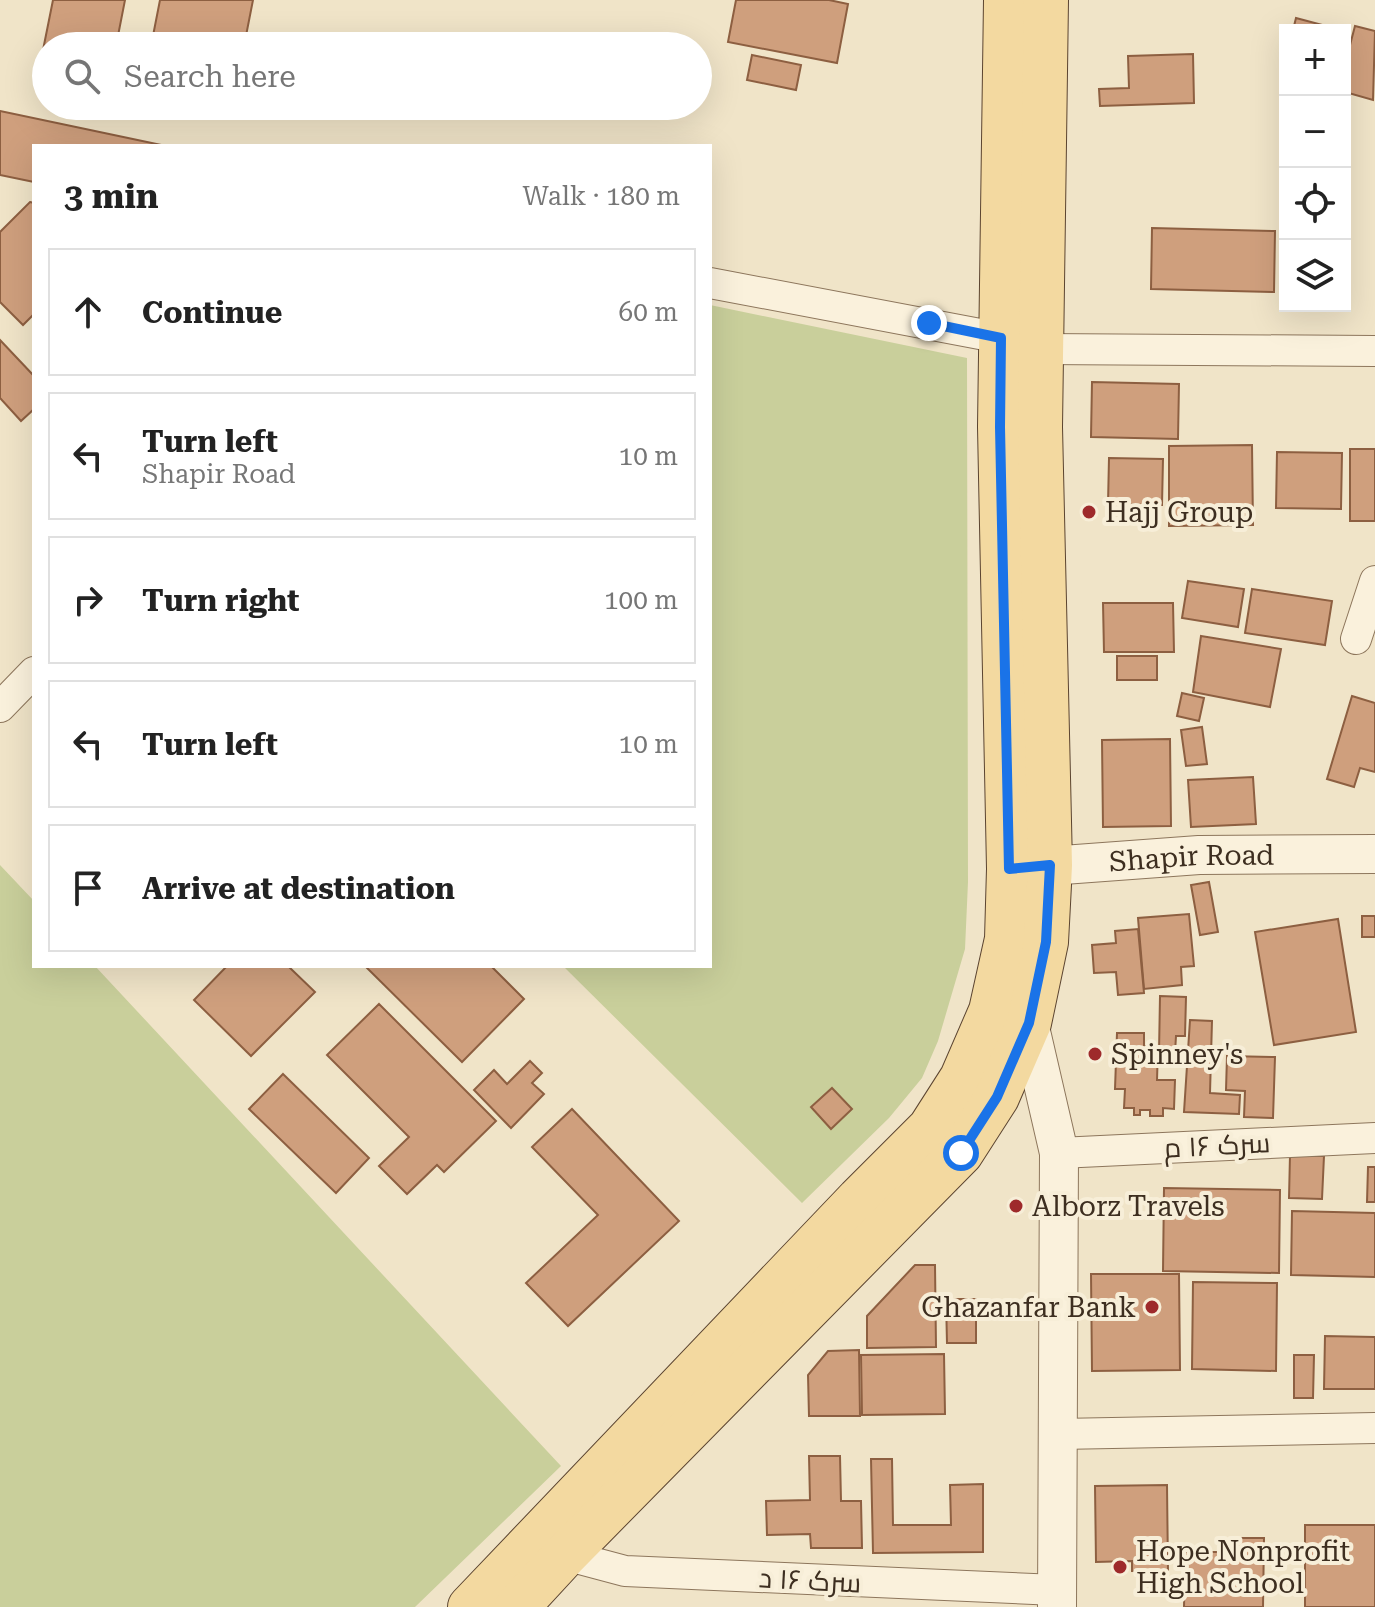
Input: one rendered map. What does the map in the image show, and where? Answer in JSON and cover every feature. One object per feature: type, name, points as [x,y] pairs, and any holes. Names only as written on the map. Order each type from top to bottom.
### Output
[{"type":"main road","points":[[470,1607],[553,1544],[961,1153],[997,1097],[1029,1023],[1046,942],[1029,867],[1040,427],[1022,343],[1006,0]]},
{"type":"main road","points":[[1022,343],[1046,0]]},
{"type":"main road","points":[[517,1607],[553,1544],[859,1199],[930,1128],[962,1078],[991,1011],[1007,939],[1029,867]]},
{"type":"street","points":[[712,283],[1022,343],[1375,351]]},
{"type":"street","points":[[1356,639],[1375,581]]},
{"type":"street","points":[[0,707],[32,674]]},
{"type":"street","name":"Shapir Road","points":[[1029,867],[1199,855],[1375,854]]},
{"type":"street","points":[[1029,1023],[1059,1153],[1057,1599]]},
{"type":"street","name":"سرک ۱۶ م","points":[[1059,1153],[1375,1138]]},
{"type":"street","points":[[1059,1434],[1375,1428]]},
{"type":"street","name":"سرک ۱۶ د","points":[[553,1544],[625,1571],[1057,1599]]},
{"type":"green space","points":[[712,305],[967,358],[968,882],[965,949],[938,1041],[922,1078],[889,1118],[802,1203],[565,968],[712,968]]},
{"type":"green space","points":[[0,865],[32,899],[32,968],[97,968],[561,1466],[415,1607],[0,1607]]},
{"type":"building","points":[[53,0],[125,0],[119,32],[47,32]]},
{"type":"building","points":[[160,0],[253,0],[247,32],[154,32]]},
{"type":"building","points":[[736,0],[829,0],[848,4],[837,63],[728,42]]},
{"type":"building","points":[[1296,18],[1318,24],[1294,24]]},
{"type":"building","points":[[1355,26],[1375,31],[1373,100],[1351,94],[1351,41]]},
{"type":"building","points":[[1193,54],[1194,103],[1100,106],[1099,89],[1129,88],[1128,56]]},
{"type":"building","points":[[752,55],[801,65],[796,90],[747,80]]},
{"type":"building","points":[[0,111],[157,144],[32,144],[32,182],[0,175]]},
{"type":"building","points":[[32,202],[32,316],[23,325],[0,302],[0,232]]},
{"type":"building","points":[[1152,228],[1275,231],[1274,292],[1151,289]]},
{"type":"building","points":[[0,340],[32,374],[32,411],[21,421],[0,398]]},
{"type":"building","points":[[1092,382],[1179,384],[1178,439],[1091,437]]},
{"type":"building","points":[[1252,445],[1253,525],[1169,526],[1169,446]]},
{"type":"building","points":[[1350,449],[1375,449],[1375,521],[1350,521]]},
{"type":"building","points":[[1277,452],[1342,453],[1341,509],[1276,508]]},
{"type":"building","points":[[1109,458],[1163,459],[1162,505],[1108,504]]},
{"type":"building","points":[[1188,581],[1244,589],[1238,627],[1182,618]]},
{"type":"building","points":[[1252,589],[1332,601],[1325,645],[1245,633]]},
{"type":"building","points":[[1103,603],[1173,603],[1174,652],[1104,652]]},
{"type":"building","points":[[1201,636],[1281,649],[1270,707],[1193,692]]},
{"type":"building","points":[[1117,656],[1157,656],[1157,680],[1117,680]]},
{"type":"building","points":[[1182,693],[1204,698],[1199,721],[1177,716]]},
{"type":"building","points":[[1352,696],[1375,703],[1375,772],[1360,768],[1354,787],[1327,779]]},
{"type":"building","points":[[1202,727],[1207,764],[1186,766],[1181,730]]},
{"type":"building","points":[[1170,739],[1171,826],[1103,827],[1102,740]]},
{"type":"building","points":[[1253,777],[1256,824],[1191,827],[1188,780]]},
{"type":"building","points":[[1209,882],[1218,932],[1200,935],[1191,885]]},
{"type":"building","points":[[1189,914],[1194,966],[1181,967],[1182,985],[1144,989],[1138,918]]},
{"type":"building","points":[[1362,916],[1375,916],[1375,937],[1362,937]]},
{"type":"building","points":[[1338,919],[1356,1032],[1274,1045],[1255,932]]},
{"type":"building","points":[[1138,929],[1144,993],[1118,995],[1116,972],[1094,973],[1092,945],[1116,943],[1115,931]]},
{"type":"building","points":[[225,968],[290,968],[315,992],[251,1056],[194,1000]]},
{"type":"building","points":[[367,968],[493,968],[524,999],[462,1062]]},
{"type":"building","points":[[1160,996],[1186,997],[1185,1036],[1176,1036],[1175,1053],[1159,1053]]},
{"type":"building","points":[[379,1004],[496,1121],[444,1172],[437,1165],[407,1194],[379,1166],[409,1137],[327,1055]]},
{"type":"building","points":[[1190,1020],[1212,1021],[1210,1093],[1240,1095],[1239,1114],[1184,1112]]},
{"type":"building","points":[[1117,1033],[1144,1033],[1144,1046],[1158,1047],[1157,1080],[1175,1080],[1174,1109],[1163,1108],[1163,1116],[1150,1116],[1150,1110],[1140,1110],[1140,1115],[1134,1115],[1134,1108],[1124,1108],[1125,1089],[1115,1089]]},
{"type":"building","points":[[1227,1056],[1275,1057],[1273,1118],[1244,1117],[1245,1091],[1226,1090]]},
{"type":"building","points":[[530,1061],[542,1073],[532,1083],[544,1094],[511,1128],[474,1090],[494,1070],[507,1084]]},
{"type":"building","points":[[283,1074],[369,1158],[336,1193],[249,1109]]},
{"type":"building","points":[[832,1088],[852,1109],[831,1129],[811,1107]]},
{"type":"building","points":[[572,1109],[679,1221],[568,1326],[526,1283],[598,1215],[532,1147]]},
{"type":"building","points":[[1290,1155],[1324,1156],[1322,1199],[1289,1198]]},
{"type":"building","points":[[1368,1167],[1375,1167],[1375,1202],[1367,1202]]},
{"type":"building","points":[[1164,1188],[1280,1190],[1279,1273],[1163,1271]]},
{"type":"building","points":[[1292,1211],[1375,1213],[1375,1277],[1291,1275]]},
{"type":"building","points":[[915,1265],[935,1265],[936,1347],[867,1348],[867,1316]]},
{"type":"building","points":[[1091,1274],[1179,1274],[1180,1370],[1092,1371]]},
{"type":"building","points":[[1193,1282],[1277,1283],[1276,1371],[1192,1369]]},
{"type":"building","points":[[946,1299],[976,1299],[976,1343],[947,1343]]},
{"type":"building","points":[[1325,1336],[1375,1337],[1375,1389],[1324,1389]]},
{"type":"building","points":[[859,1350],[860,1416],[809,1416],[808,1375],[828,1351]]},
{"type":"building","points":[[944,1354],[945,1414],[862,1415],[861,1355]]},
{"type":"building","points":[[1294,1355],[1314,1355],[1313,1398],[1294,1398]]},
{"type":"building","points":[[809,1456],[840,1456],[841,1501],[861,1501],[862,1548],[811,1548],[810,1534],[767,1535],[766,1501],[810,1500]]},
{"type":"building","points":[[871,1459],[892,1459],[893,1525],[951,1525],[950,1485],[983,1484],[983,1552],[873,1553]]},
{"type":"building","points":[[1167,1485],[1168,1571],[1132,1571],[1132,1561],[1096,1562],[1095,1486]]},
{"type":"building","points":[[1305,1525],[1375,1525],[1375,1607],[1305,1607]]},
{"type":"building","points":[[1234,1538],[1264,1538],[1263,1607],[1184,1607],[1185,1552],[1234,1552]]},
{"type":"place","name":"Hajj Group","points":[[1089,512]]},
{"type":"place","name":"Spinney's","points":[[1095,1054]]},
{"type":"place","name":"Alborz Travels","points":[[1016,1206]]},
{"type":"place","name":"Ghazanfar Bank","points":[[1152,1307]]},
{"type":"place","name":"Hope Nonprofit High School","points":[[1120,1567]]},
{"type":"route","points":[[929,323],[1001,338],[1009,869],[1050,865],[1046,942],[1029,1023],[997,1097],[961,1153]]}]
